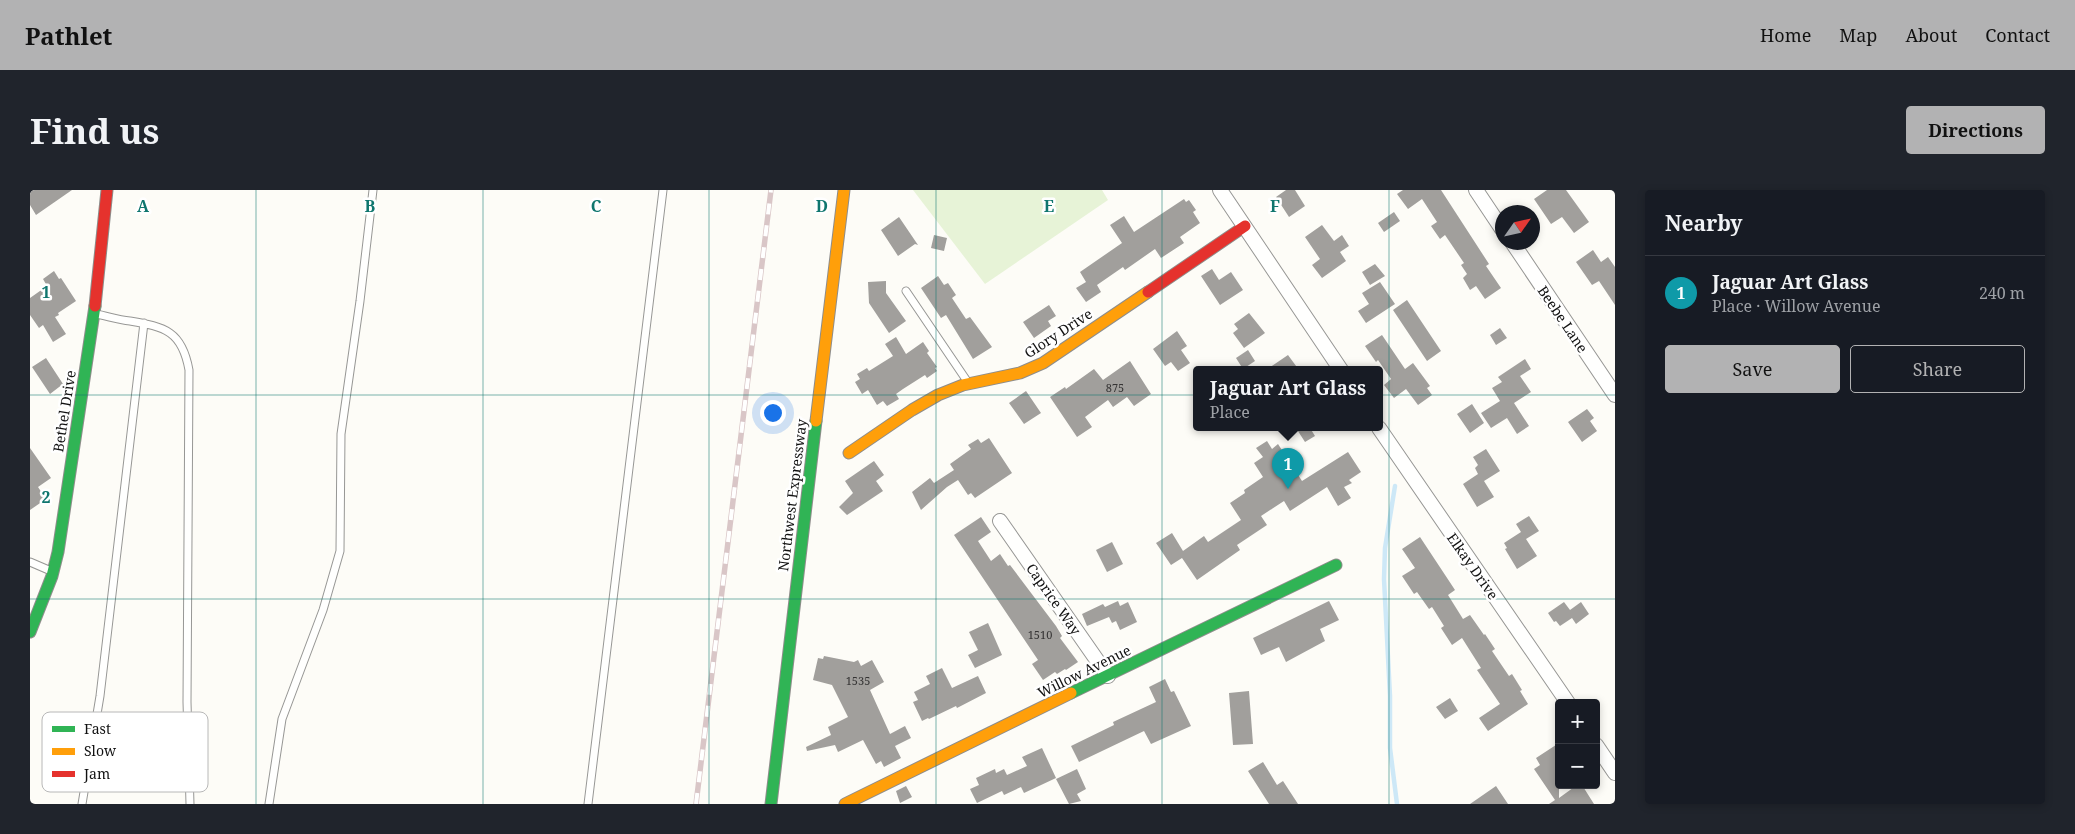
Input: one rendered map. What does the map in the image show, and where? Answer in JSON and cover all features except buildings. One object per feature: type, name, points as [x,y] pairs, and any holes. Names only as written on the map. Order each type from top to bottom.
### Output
[{"type":"street","name":"Bethel Drive","points":[[30,632],[53,572],[94,314],[107,190]]},
{"type":"street","name":"Northwest Expressway","points":[[771,804],[844,190]]},
{"type":"street","points":[[1220,190],[1338,366]]},
{"type":"street","points":[[1476,190],[1495,218]]},
{"type":"street","name":"Glory Drive","points":[[849,453],[930,400],[950,390],[969,384],[1019,374],[1043,363],[1245,226]]},
{"type":"street","name":"Beebe Lane","points":[[1517,250],[1615,395]]},
{"type":"street","name":"Elkay Drive","points":[[1381,431],[1565,699]]},
{"type":"street","name":"Caprice Way","points":[[1000,521],[1108,676]]},
{"type":"street","name":"Willow Avenue","points":[[845,804],[1336,566]]},
{"type":"street","points":[[1600,751],[1615,773]]},
{"type":"lane","points":[[269,804],[282,719],[323,610],[340,551],[341,434],[360,301],[373,190]]},
{"type":"lane","points":[[588,804],[663,190]]},
{"type":"lane","points":[[906,291],[969,384]]},
{"type":"lane","points":[[94,314],[166,329],[178,341],[186,354],[189,370],[187,712]]},
{"type":"lane","points":[[97,712],[144,323]]},
{"type":"lane","points":[[30,562],[53,572]]},
{"type":"green space","points":[[913,190],[1102,190],[1108,200],[985,284]]},
{"type":"waterway","points":[[1395,486],[1385,548],[1384,579],[1390,696],[1390,748],[1397,804]]},
{"type":"railway","points":[[696,804],[771,190]]},
{"type":"traffic: fast","points":[[30,632],[52,576],[58,552],[95,306]]},
{"type":"traffic: fast","points":[[771,804],[816,421]]},
{"type":"traffic: fast","points":[[1071,693],[1336,565]]},
{"type":"traffic: slow","points":[[816,421],[844,190]]},
{"type":"traffic: slow","points":[[849,453],[912,410],[938,395],[963,385],[1020,373],[1043,363],[1148,292]]},
{"type":"traffic: slow","points":[[845,804],[1071,693]]},
{"type":"traffic: jam","points":[[95,306],[107,190]]},
{"type":"traffic: jam","points":[[1148,292],[1245,226]]},
{"type":"place","name":"Jaguar Art Glass","points":[[1288,489]]}]
